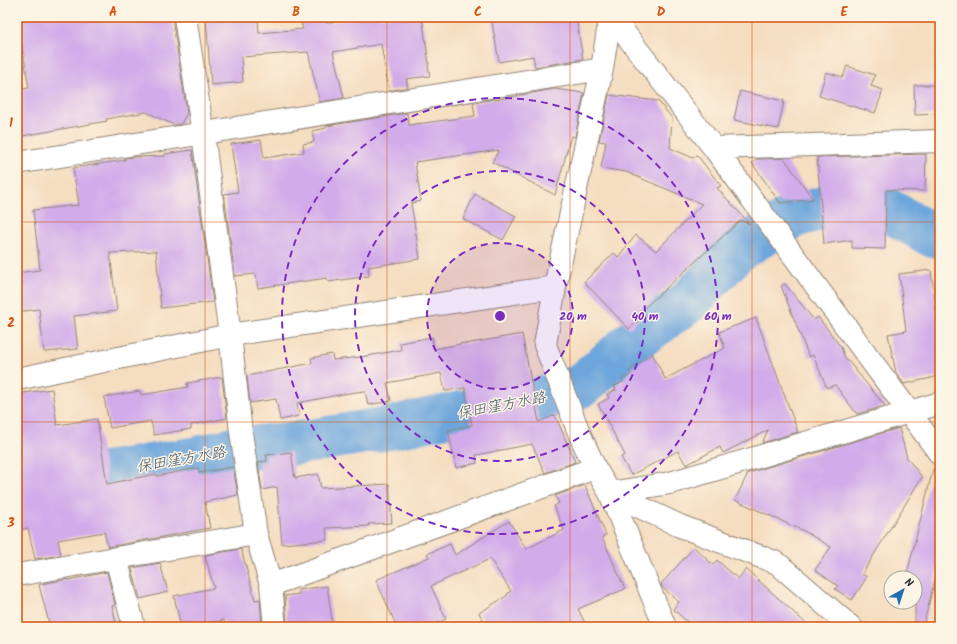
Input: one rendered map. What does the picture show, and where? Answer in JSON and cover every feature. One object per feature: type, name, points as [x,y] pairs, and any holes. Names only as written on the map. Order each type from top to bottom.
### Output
[{"type":"street","points":[[186,17],[230,335],[241,432],[256,534],[271,585],[275,627]]},
{"type":"street","points":[[611,17],[602,69],[555,287],[545,345],[580,435],[595,468],[610,493],[665,627]]},
{"type":"street","points":[[611,17],[714,148],[940,454]]},
{"type":"street","points":[[17,163],[602,69]]},
{"type":"street","points":[[714,148],[940,141]]},
{"type":"street","points":[[17,379],[230,335],[555,287]]},
{"type":"street","points":[[610,493],[670,483],[940,403]]},
{"type":"street","points":[[271,585],[595,468]]},
{"type":"street","points":[[610,493],[680,526],[777,563],[851,627]]},
{"type":"street","points":[[17,575],[256,534]]},
{"type":"street","points":[[116,558],[134,627]]},
{"type":"building","points":[[17,17],[172,17],[187,113],[181,124],[174,125],[146,112],[106,119],[107,121],[17,137],[17,90],[29,88]]},
{"type":"building","points":[[206,17],[258,17],[259,33],[303,29],[301,23],[325,17],[327,23],[363,17],[422,17],[430,76],[406,79],[408,87],[389,91],[381,44],[333,52],[344,98],[320,102],[308,52],[241,57],[243,82],[211,85]]},
{"type":"building","points":[[491,17],[535,17],[536,21],[561,17],[576,17],[583,59],[535,67],[533,56],[499,62]]},
{"type":"building","points":[[847,66],[875,75],[871,86],[883,90],[875,113],[819,96],[826,72],[843,77]]},
{"type":"building","points":[[914,85],[940,85],[940,114],[915,115]]},
{"type":"building","points":[[554,89],[584,93],[575,137],[571,136],[555,195],[492,162],[499,150],[415,162],[421,201],[411,203],[420,259],[368,267],[369,276],[328,282],[327,278],[258,288],[256,274],[235,276],[224,194],[238,192],[231,144],[261,140],[264,158],[304,152],[303,144],[314,142],[312,131],[326,128],[326,126],[407,113],[409,125],[475,116],[473,103]]},
{"type":"building","points":[[740,91],[784,101],[778,129],[734,120]]},
{"type":"building","points":[[609,95],[658,101],[672,118],[670,148],[693,158],[697,155],[721,186],[717,188],[750,224],[741,220],[642,310],[645,314],[629,329],[584,282],[614,253],[618,257],[636,235],[656,251],[702,204],[626,172],[601,168],[606,142],[599,141]]},
{"type":"building","points":[[192,150],[213,302],[161,308],[156,251],[110,253],[117,311],[74,316],[78,349],[44,352],[39,309],[17,312],[17,273],[40,270],[33,210],[79,205],[73,168],[125,160],[125,158],[165,156],[165,154]]},
{"type":"building","points":[[926,154],[925,191],[886,190],[885,249],[852,248],[852,240],[824,244],[817,157]]},
{"type":"building","points":[[784,158],[813,199],[780,203],[752,163],[757,159]]},
{"type":"building","points":[[475,194],[516,216],[503,240],[463,219]]},
{"type":"building","points":[[931,270],[940,341],[940,376],[904,384],[896,373],[888,334],[906,331],[899,274]]},
{"type":"building","points":[[785,284],[814,320],[818,317],[841,347],[844,356],[885,406],[857,414],[835,385],[827,388],[813,355],[809,357],[781,286]]},
{"type":"building","points":[[756,318],[798,432],[762,443],[768,430],[723,453],[720,447],[686,465],[678,451],[631,475],[621,457],[625,455],[598,404],[609,398],[607,394],[616,390],[614,386],[623,382],[622,379],[631,374],[629,371],[652,353],[665,379],[725,348],[719,332]]},
{"type":"building","points":[[522,334],[539,422],[555,415],[575,462],[545,473],[532,444],[476,455],[477,463],[456,468],[448,430],[472,425],[465,388],[445,391],[441,373],[387,383],[391,401],[368,405],[365,391],[349,393],[297,403],[299,416],[280,420],[276,399],[250,403],[247,376],[312,363],[311,358],[332,354],[333,360],[361,357],[401,350],[400,343],[432,337],[434,349]]},
{"type":"building","points":[[222,377],[227,418],[191,425],[191,429],[154,435],[151,421],[110,428],[104,397],[140,391],[141,395],[188,387],[187,383]]},
{"type":"building","points":[[52,389],[57,425],[97,419],[107,484],[156,474],[157,476],[198,468],[199,473],[233,467],[238,495],[205,502],[210,528],[108,547],[104,532],[58,540],[61,555],[35,559],[28,528],[17,531],[17,394]]},
{"type":"building","points":[[899,428],[907,458],[922,477],[862,574],[867,577],[852,600],[835,589],[838,586],[815,570],[831,547],[804,531],[735,500],[748,473]]},
{"type":"building","points":[[291,452],[295,478],[318,474],[321,488],[389,484],[392,523],[368,524],[369,526],[326,528],[327,540],[282,544],[277,487],[262,490],[258,462],[267,461],[266,455]]},
{"type":"building","points":[[933,469],[940,469],[940,559],[923,627],[915,627],[915,610],[923,610],[923,570],[908,570]]},
{"type":"building","points":[[585,485],[606,535],[602,537],[625,589],[578,609],[587,627],[487,627],[479,613],[508,595],[507,594],[511,591],[490,559],[431,586],[446,619],[428,627],[397,627],[376,580],[429,557],[427,554],[450,544],[455,555],[509,521],[526,549],[564,530],[554,506],[559,503],[555,496]]},
{"type":"building","points":[[694,547],[713,565],[717,560],[738,579],[746,569],[810,627],[693,627],[673,609],[679,602],[662,587],[661,584]]},
{"type":"building","points":[[241,549],[255,600],[260,599],[262,627],[226,627],[224,620],[193,627],[181,627],[174,596],[214,588],[205,555]]},
{"type":"building","points":[[160,563],[168,592],[140,599],[132,568]]},
{"type":"building","points":[[107,572],[115,605],[112,606],[117,627],[50,627],[39,585]]},
{"type":"building","points":[[327,586],[333,627],[287,627],[285,596],[299,594],[298,590]]},
{"type":"waterway","name":"保田窪方水路","points":[[17,489],[86,476],[193,459],[229,450],[298,443],[389,428],[470,411],[538,400],[581,386],[631,343],[688,302],[738,250],[794,216],[855,199],[874,202],[933,236],[940,234]]}]
